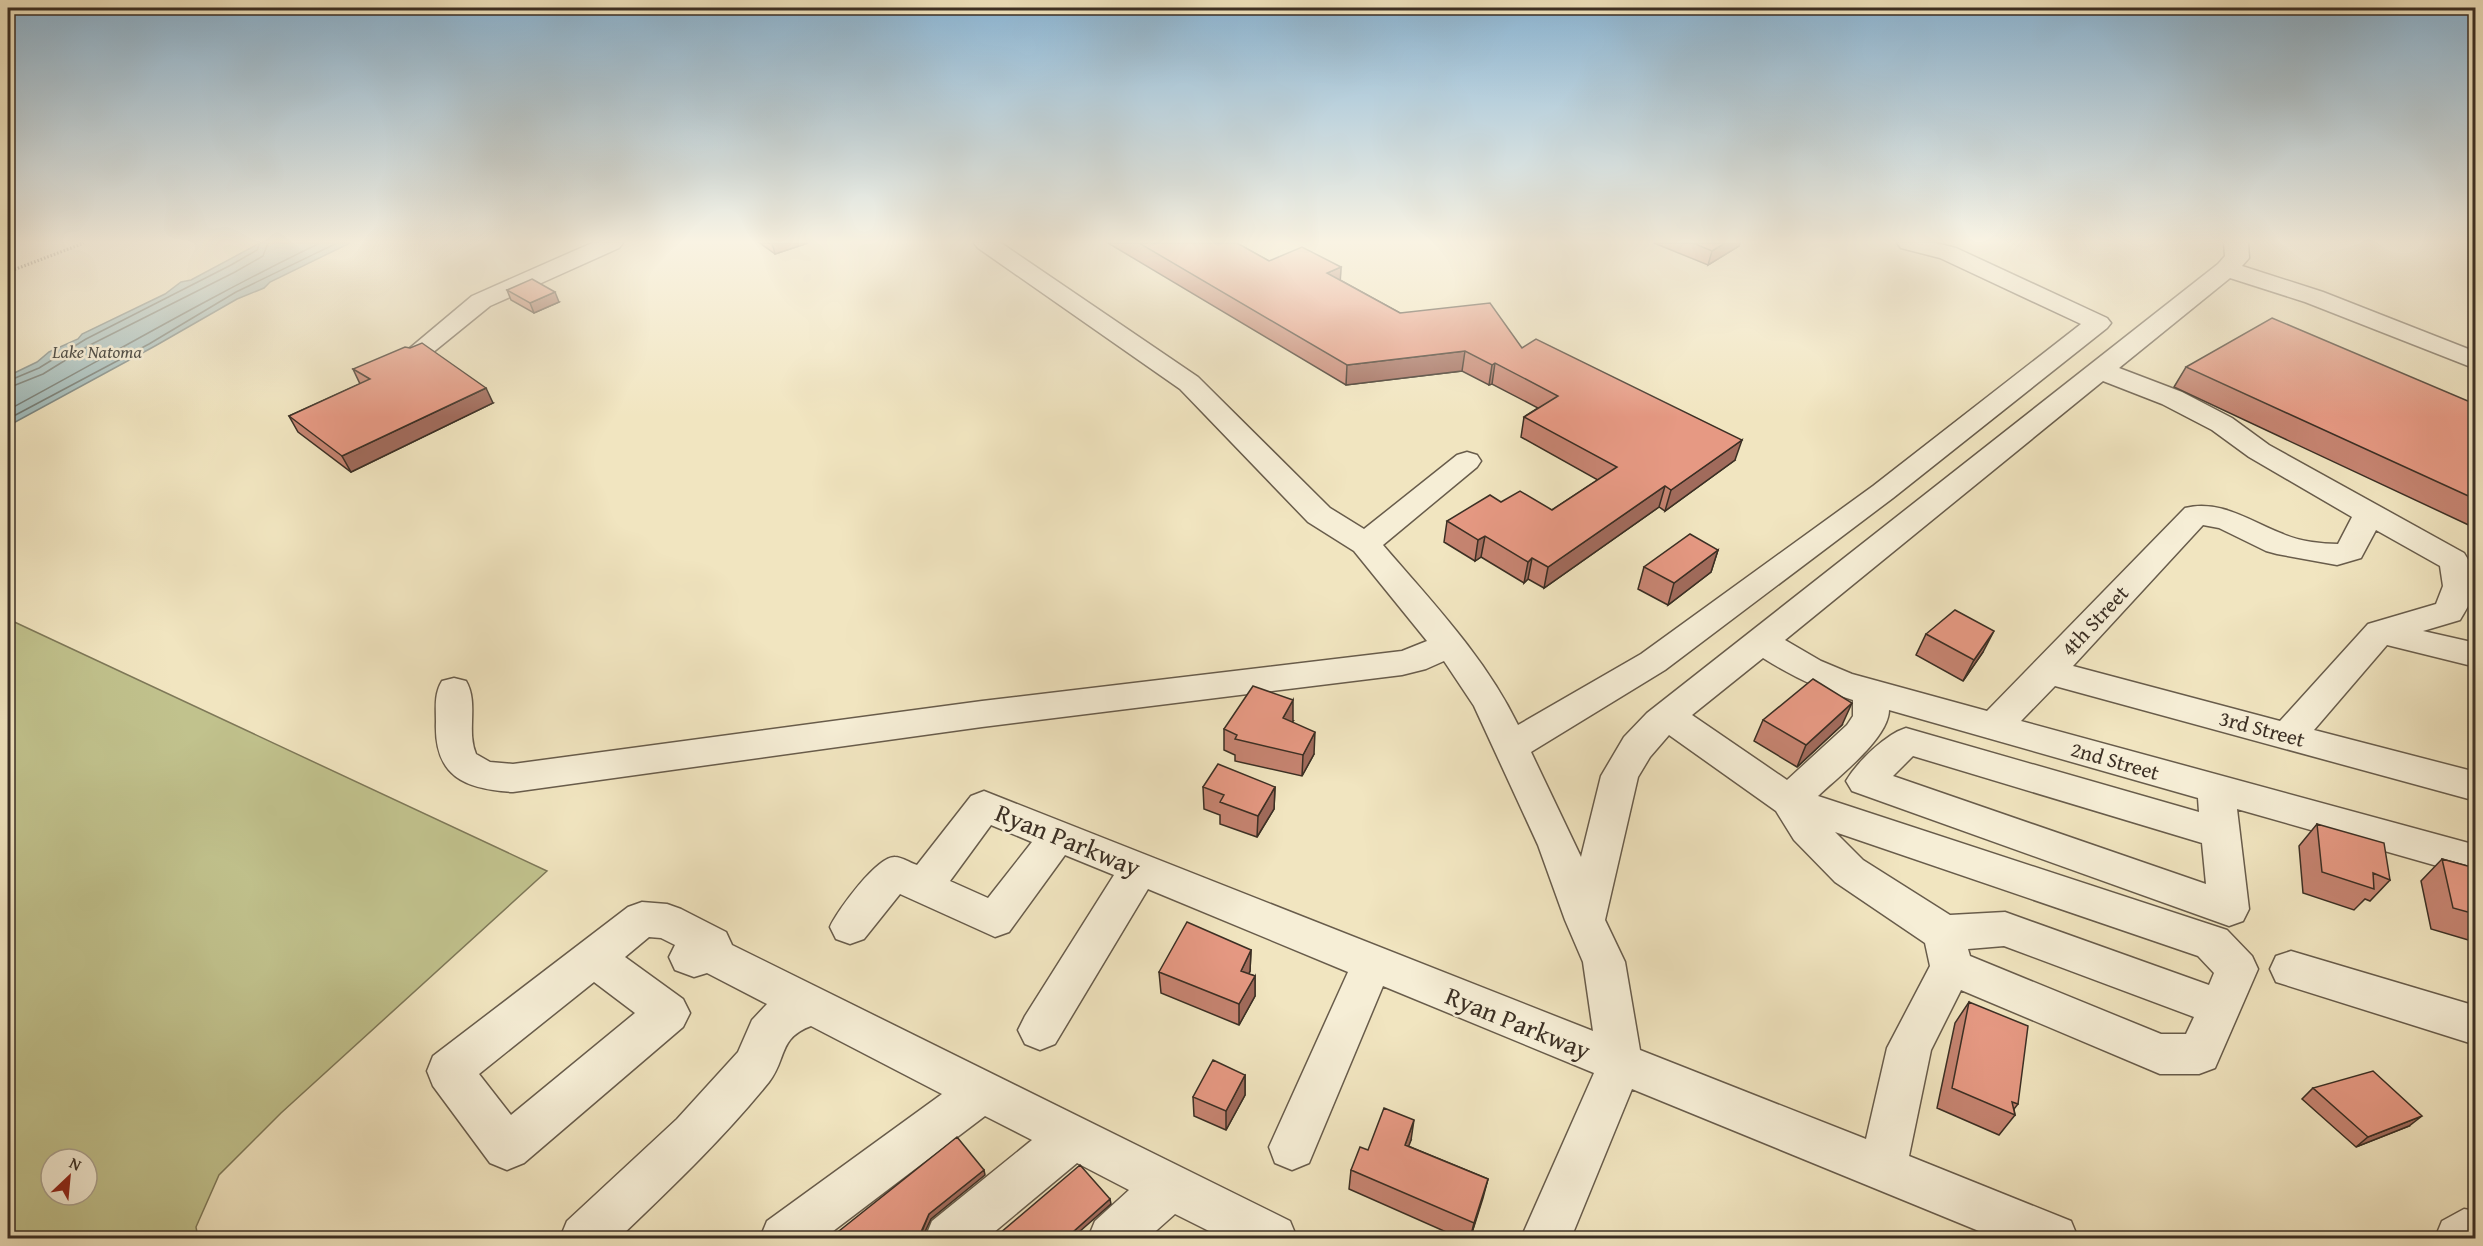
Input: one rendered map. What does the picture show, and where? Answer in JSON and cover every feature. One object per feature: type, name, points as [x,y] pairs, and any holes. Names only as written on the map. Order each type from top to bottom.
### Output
[{"type":"street","points":[[417,353],[481,301]]},
{"type":"street","points":[[1070,301],[1189,383],[1319,514],[1365,543],[1462,660],[1490,703],[1557,845],[1585,920],[1604,962],[1620,1064],[1559,1211],[1545,1239]]},
{"type":"street","points":[[1510,747],[1653,662],[1883,492],[2098,322],[2055,301]]},
{"type":"street","points":[[1585,920],[1620,776],[1637,747],[1667,716],[2100,370],[2179,301]]},
{"type":"street","points":[[2324,301],[2475,361]]},
{"type":"street","points":[[2100,370],[2172,398],[2222,424],[2259,451],[2368,515],[2453,560],[2460,573],[2459,591],[2448,612],[2380,632],[2288,736]]},
{"type":"street","points":[[1365,543],[1467,461]]},
{"type":"street","name":"4th Street","points":[[1993,727],[2196,515],[2226,519],[2277,544],[2337,555],[2350,551],[2368,515]]},
{"type":"street","points":[[2380,632],[2475,655]]},
{"type":"street","name":"2nd Street","points":[[1762,642],[1809,670],[1842,684],[2475,861]]},
{"type":"street","points":[[454,690],[452,721],[456,755],[471,770],[484,776],[513,778],[982,714],[1402,663],[1414,661],[1449,644]]},
{"type":"street","name":"3rd Street","points":[[2048,672],[2475,787]]},
{"type":"street","points":[[1789,801],[1860,734],[1871,717],[1871,692]]},
{"type":"street","points":[[1667,716],[1789,801],[2212,943],[2237,969],[2199,1054],[2160,1054],[1947,950],[1849,872],[1808,829],[1789,801]]},
{"type":"street","points":[[2216,789],[2221,833],[2229,909],[1865,781],[1906,741],[2221,833]]},
{"type":"street","name":"Ryan Parkway","points":[[923,887],[984,806],[1883,1170],[2028,1234]]},
{"type":"street","points":[[850,927],[894,873],[995,920],[1058,836]]},
{"type":"street","points":[[1040,1030],[1139,869]]},
{"type":"street","points":[[593,957],[668,1013],[507,1147],[449,1071],[593,957],[642,919],[651,938],[694,959],[710,954],[1170,1186],[1258,1236]]},
{"type":"street","points":[[1883,1170],[1909,1048],[1947,950],[2005,929],[2220,1008]]},
{"type":"street","points":[[1292,1147],[1372,964]]},
{"type":"street","points":[[2291,969],[2475,1026]]},
{"type":"street","points":[[584,1239],[693,1135],[755,1065],[767,1034],[783,1017],[815,1006]]},
{"type":"street","points":[[784,1239],[983,1092]]},
{"type":"street","points":[[949,1239],[1073,1137]]},
{"type":"street","points":[[1112,1239],[1170,1186]]},
{"type":"street","points":[[2458,1239],[2464,1234],[2475,1236]]},
{"type":"green space","points":[[8,619],[547,871],[281,1113],[219,1175],[196,1227],[198,1238],[8,1238]]},
{"type":"water","name":"Lake Natoma","points":[[150,301],[233,301],[8,426],[8,376],[37,362],[49,352],[78,339],[82,334]]},
{"type":"building","points":[[1238,301],[1378,301],[1400,313],[1490,303],[1522,348],[1536,339],[1742,440],[1671,490],[1665,486],[1548,567],[1532,558],[1528,562],[1485,536],[1478,540],[1447,521],[1490,495],[1501,502],[1520,491],[1552,510],[1617,467],[1524,417],[1558,396],[1495,363],[1492,365],[1465,351],[1347,365]]},
{"type":"building","points":[[2272,318],[2475,404],[2475,499],[2186,367]]},
{"type":"building","points":[[422,343],[486,388],[342,456],[289,416],[370,379],[353,369],[405,347],[410,348]]},
{"type":"building","points":[[1690,534],[1718,550],[1674,583],[1644,567]]},
{"type":"building","points":[[1955,610],[1994,631],[1974,660],[1926,634]]},
{"type":"building","points":[[1813,679],[1852,703],[1806,745],[1763,720]]},
{"type":"building","points":[[1253,686],[1293,700],[1283,718],[1315,732],[1303,755],[1235,739],[1237,735],[1224,729]]},
{"type":"building","points":[[1218,764],[1275,787],[1258,816],[1220,802],[1224,795],[1203,787]]},
{"type":"building","points":[[2317,824],[2384,843],[2390,880],[2373,873],[2374,889],[2322,872]]},
{"type":"building","points":[[2442,859],[2475,868],[2475,914],[2453,908]]},
{"type":"building","points":[[1187,922],[1251,950],[1241,971],[1255,976],[1239,1004],[1159,972]]},
{"type":"building","points":[[1969,1002],[2028,1026],[2018,1104],[2012,1102],[2015,1115],[1952,1088]]},
{"type":"building","points":[[1213,1060],[1245,1075],[1226,1111],[1193,1097]]},
{"type":"building","points":[[2373,1071],[2422,1116],[2368,1137],[2313,1088]]},
{"type":"building","points":[[1384,1108],[1414,1120],[1405,1145],[1488,1179],[1474,1223],[1351,1170],[1360,1147],[1368,1150]]},
{"type":"building","points":[[957,1137],[984,1170],[929,1214],[921,1232],[923,1235],[919,1239],[829,1239]]},
{"type":"building","points":[[1080,1165],[1110,1199],[1065,1239],[993,1239]]}]
